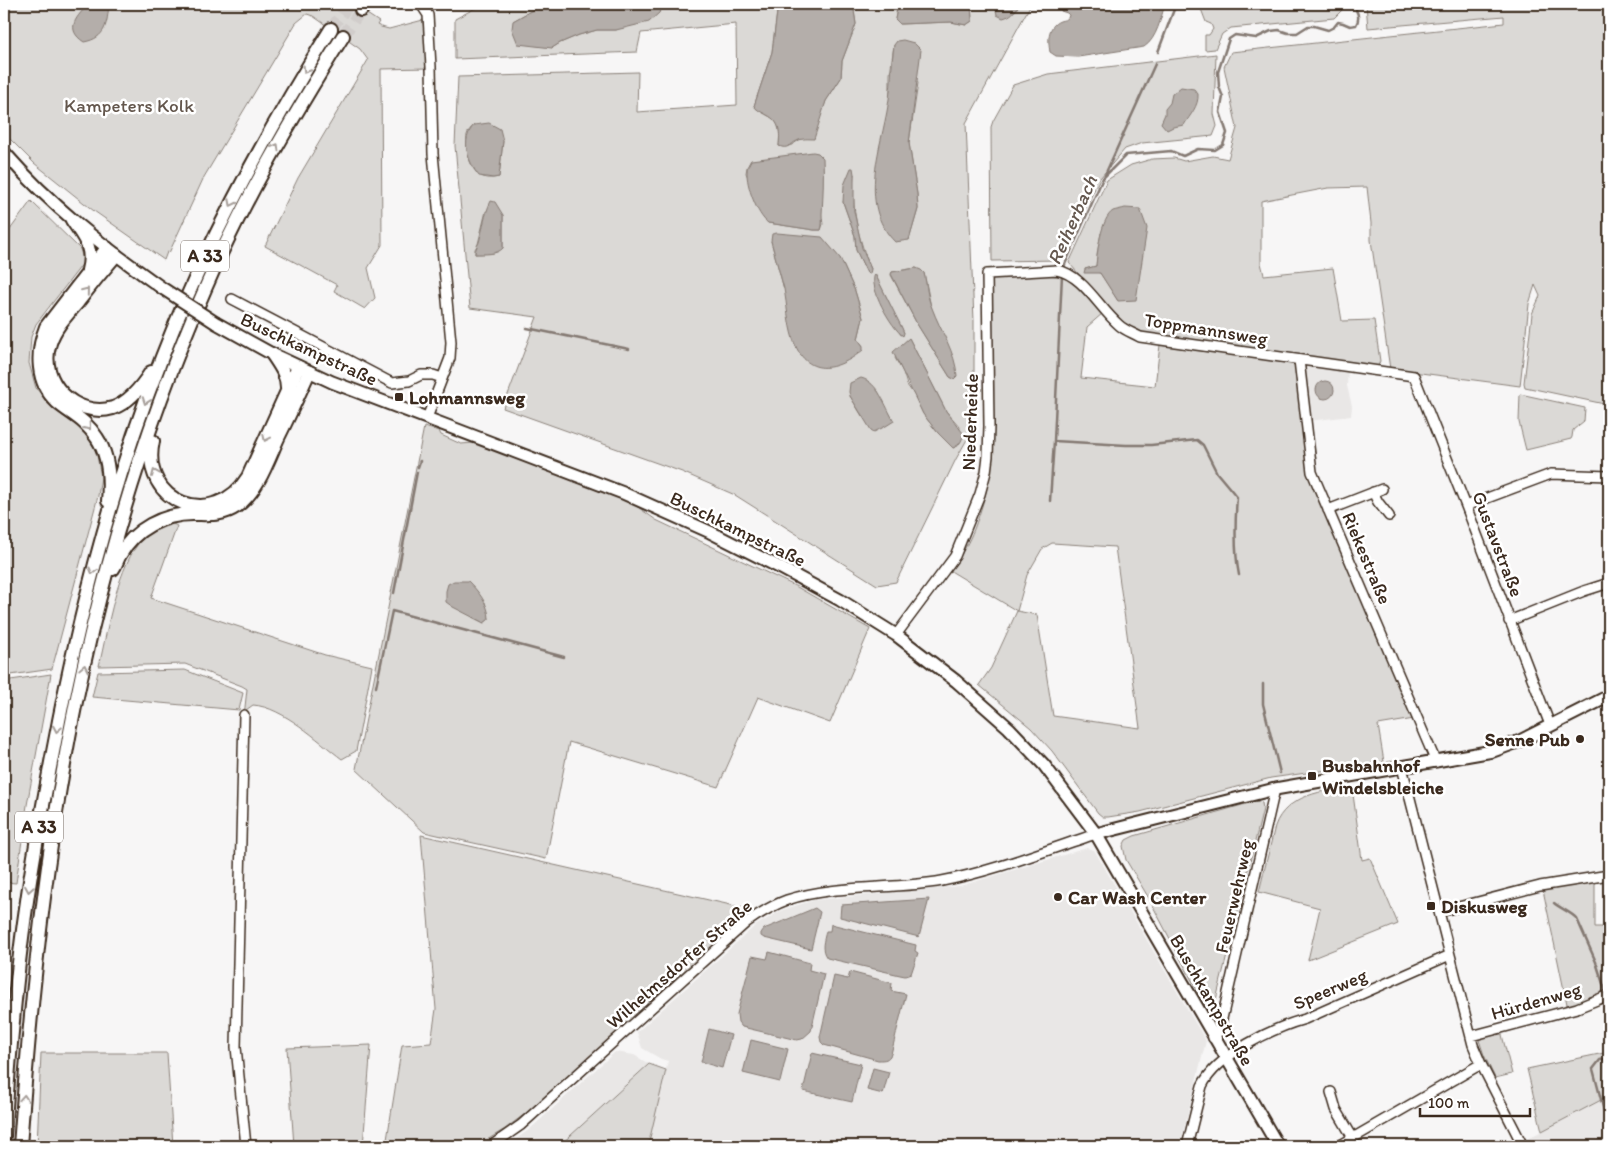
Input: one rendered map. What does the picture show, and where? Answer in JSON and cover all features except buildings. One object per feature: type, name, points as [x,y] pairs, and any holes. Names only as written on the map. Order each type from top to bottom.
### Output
[{"type":"highway","name":"A 33","points":[[4,1136],[9,1065],[26,908],[42,811],[68,673],[106,524],[162,355],[210,246],[254,160],[293,90],[331,28]]},
{"type":"highway","name":"A 33","points":[[20,1146],[34,983],[55,819],[74,713],[100,593],[133,482],[161,398],[206,288],[237,221],[270,158],[343,36]]},
{"type":"highway","points":[[72,220],[88,245],[90,253],[87,272]]},
{"type":"highway","points":[[112,251],[57,328],[50,344],[48,356],[53,382],[62,394],[84,408],[99,410],[114,407],[128,400],[137,391],[146,381],[162,355]]},
{"type":"highway","points":[[106,524],[109,480],[103,451],[89,427],[80,418],[57,402],[50,393],[43,381],[40,368],[40,346],[46,327],[87,272],[112,251]]},
{"type":"highway","points":[[272,354],[286,377],[288,383],[286,394]]},
{"type":"highway","points":[[177,355],[175,380],[155,434],[150,454],[151,465],[154,476],[167,493],[183,503],[194,506],[225,501],[242,487],[286,394],[304,369]]},
{"type":"highway","points":[[100,593],[120,555],[130,541],[143,529],[159,520],[175,515],[209,515],[223,512],[236,506],[247,496],[259,479],[304,369]]},
{"type":"main road","name":"Buschkampstraße","points":[[4,152],[51,202],[112,251],[162,288],[272,354],[370,398],[620,492],[710,532],[840,600],[896,635],[956,681],[1009,728],[1044,766],[1096,834],[1213,1038],[1278,1146]]},
{"type":"main road","points":[[1096,834],[1275,789],[1436,762],[1500,749],[1609,696]]},
{"type":"street","points":[[422,6],[428,15],[433,154],[452,342],[450,358],[427,418]]},
{"type":"street","name":"Toppmannsweg","points":[[987,274],[1061,271],[1075,278],[1119,326],[1140,337],[1414,376]]},
{"type":"street","name":"Niederheide","points":[[896,635],[955,556],[980,494],[986,472],[989,426],[987,274]]},
{"type":"street","name":"Buschkampstraße","points":[[232,299],[392,383],[409,382],[421,375],[433,374],[442,378]]},
{"type":"street","name":"Riekestraße","points":[[1299,360],[1312,472],[1436,762]]},
{"type":"street","name":"Gustavstraße","points":[[1414,376],[1550,725]]},
{"type":"street","points":[[1466,506],[1551,474],[1609,476]]},
{"type":"street","points":[[1328,510],[1377,490],[1378,502],[1389,516]]},
{"type":"street","points":[[1510,621],[1576,594],[1609,583]]},
{"type":"street","points":[[244,715],[236,1047],[246,1146]]},
{"type":"street","points":[[1402,768],[1471,1036],[1481,1064],[1522,1144]]},
{"type":"street","name":"Feuerwehrweg","points":[[1213,1038],[1221,1023],[1234,972],[1235,960],[1275,789]]},
{"type":"street","name":"Wilhelmsdorfer Straße","points":[[493,1146],[522,1125],[747,922],[765,910],[785,901],[814,893],[930,882],[953,878],[1012,862],[1096,834]]},
{"type":"street","points":[[1439,912],[1540,886],[1609,875]]},
{"type":"street","name":"Speerweg","points":[[1187,1146],[1202,1086],[1209,1075],[1226,1059],[1244,1046],[1286,1026],[1450,956]]},
{"type":"street","name":"Hürdenweg","points":[[1471,1036],[1577,1008],[1609,995]]},
{"type":"street","points":[[1339,1146],[1481,1064]]},
{"type":"street","points":[[1331,1092],[1336,1110],[1353,1138]]},
{"type":"shaded area","points":[[89,4],[109,4],[104,29],[97,37],[84,42],[75,32],[74,23]]},
{"type":"shaded area","points":[[543,4],[662,4],[659,13],[649,22],[616,30],[597,30],[579,35],[552,48],[518,44],[512,29],[513,21]]},
{"type":"shaded area","points":[[778,4],[853,4],[856,24],[842,61],[841,78],[826,101],[814,139],[801,139],[785,147],[779,146],[779,128],[775,121],[754,106],[772,52]]},
{"type":"shaded area","points":[[898,4],[971,4],[972,21],[966,25],[951,22],[900,24],[895,19]]},
{"type":"shaded area","points":[[995,4],[1019,4],[1012,13],[1003,18],[997,15]]},
{"type":"shaded area","points":[[1063,4],[1165,4],[1155,33],[1144,47],[1078,57],[1056,56],[1050,52],[1049,39],[1053,26],[1067,19],[1069,15],[1061,11]]},
{"type":"shaded area","points":[[903,40],[914,43],[921,50],[909,143],[918,209],[909,240],[895,242],[883,227],[877,210],[874,192],[878,154],[890,92],[894,45],[897,41]]},
{"type":"shaded area","points":[[1181,87],[1194,89],[1198,94],[1197,102],[1184,125],[1167,130],[1161,123],[1165,109],[1170,103],[1172,94]]},
{"type":"shaded area","points":[[489,123],[500,129],[503,141],[499,177],[493,178],[479,176],[467,151],[467,137],[474,125]]},
{"type":"shaded area","points":[[813,152],[818,153],[823,158],[821,230],[768,223],[756,207],[750,191],[747,171],[751,160]]},
{"type":"shaded area","points":[[851,168],[853,168],[854,174],[854,211],[862,248],[871,269],[870,274],[867,273],[856,250],[855,236],[843,202],[844,185]]},
{"type":"shaded area","points":[[491,201],[495,202],[503,215],[503,248],[494,253],[475,254],[487,211]]},
{"type":"shaded area","points":[[1125,208],[1140,209],[1147,228],[1136,300],[1118,301],[1100,273],[1084,273],[1085,269],[1096,266],[1100,236],[1105,221],[1113,211]]},
{"type":"shaded area","points":[[772,234],[822,237],[840,258],[855,291],[863,318],[858,339],[863,346],[863,350],[853,357],[842,363],[823,367],[814,365],[806,360],[799,352],[791,333],[784,289],[771,241]]},
{"type":"shaded area","points":[[916,268],[924,273],[930,304],[954,359],[957,376],[954,379],[950,377],[917,324],[891,274],[892,272]]},
{"type":"shaded area","points":[[875,274],[902,328],[903,336],[887,316],[882,306],[875,288]]},
{"type":"shaded area","points":[[909,338],[946,411],[963,433],[961,442],[953,448],[923,414],[893,352]]},
{"type":"shaded area","points":[[1306,365],[1348,370],[1347,386],[1352,406],[1351,416],[1309,421],[1303,368]]},
{"type":"shaded area","points":[[861,378],[867,380],[877,389],[894,421],[874,432],[849,392],[850,383]]},
{"type":"shaded area","points":[[1321,381],[1329,381],[1334,386],[1332,397],[1321,399],[1316,394],[1316,386]]},
{"type":"shaded area","points":[[454,581],[468,581],[472,585],[485,603],[489,619],[484,623],[446,602],[448,584]]},
{"type":"shaded area","points":[[1087,848],[1094,850],[1096,853],[1206,1041],[1180,1146],[648,1146],[668,1061],[642,1048],[637,1032],[755,926],[782,910],[814,900],[960,886]]},
{"type":"shaded area","points":[[929,899],[919,937],[840,917],[841,905]]},
{"type":"shaded area","points":[[815,908],[820,912],[811,949],[761,936],[764,929]]},
{"type":"shaded area","points":[[831,924],[916,945],[915,951],[918,953],[911,974],[905,976],[827,958],[823,945],[826,931],[830,931]]},
{"type":"shaded area","points":[[769,952],[810,963],[809,970],[824,974],[811,1031],[802,1039],[797,1040],[742,1027],[738,1022],[737,1014],[752,956],[767,959]]},
{"type":"shaded area","points":[[850,972],[892,983],[891,991],[906,994],[891,1054],[886,1059],[878,1060],[824,1045],[821,1042],[820,1037],[834,976],[848,979]]},
{"type":"shaded area","points":[[709,1029],[731,1035],[722,1068],[701,1062]]},
{"type":"shaded area","points":[[751,1040],[788,1049],[780,1082],[743,1073]]},
{"type":"shaded area","points":[[615,1052],[634,1055],[649,1064],[559,1146],[515,1146],[512,1142],[530,1129]]},
{"type":"shaded area","points":[[812,1053],[861,1064],[852,1102],[803,1091]]},
{"type":"shaded area","points":[[873,1068],[889,1072],[883,1094],[867,1090]]},
{"type":"shaded area","points":[[1601,1100],[1609,1132],[1609,1146],[1513,1146]]},
{"type":"green space","name":"Kampeters Kolk","points":[[4,4],[352,4],[379,22],[377,25],[389,29],[423,20],[427,68],[381,69],[382,245],[368,268],[375,298],[365,309],[334,291],[337,285],[265,246],[298,178],[368,60],[360,49],[313,16],[307,14],[296,23],[204,177],[164,260],[94,211],[34,163],[4,133]]},
{"type":"green space","points":[[483,4],[543,4],[513,21],[552,48],[579,35],[597,30],[616,30],[659,13],[662,4],[778,4],[772,52],[754,106],[772,118],[777,124],[779,128],[779,146],[792,145],[799,140],[822,112],[826,101],[841,78],[842,61],[856,24],[853,4],[898,4],[895,19],[900,24],[951,22],[966,25],[972,21],[971,4],[995,4],[995,7],[1016,10],[1019,4],[1031,4],[966,123],[974,321],[974,427],[956,459],[896,582],[877,585],[735,495],[682,472],[503,408],[537,317],[470,308],[455,146],[458,77],[638,72],[637,112],[737,105],[736,24],[641,33],[637,52],[455,59],[455,19]],"holes":[[[894,45],[918,83],[909,143],[918,209],[909,240],[879,149],[890,97],[890,74]],[[474,125],[503,141],[499,177],[483,177],[475,171],[469,159],[467,140],[467,134]],[[751,160],[822,218],[821,230],[768,223],[746,173]],[[854,174],[856,223],[871,269],[867,273],[856,250],[855,236],[843,202]],[[486,211],[503,215],[503,248],[493,253],[475,254]],[[771,241],[840,258],[855,291],[863,318],[858,339],[863,346],[784,289]],[[916,268],[924,273],[931,307],[953,360],[954,379],[950,377],[917,324],[891,275],[892,272]],[[875,274],[904,333],[901,335],[881,304]],[[909,338],[946,411],[960,427],[958,446],[953,448],[923,414],[915,396],[907,385],[903,372],[895,358],[902,345]],[[878,391],[893,420],[862,416],[850,396]]]},
{"type":"green space","points":[[1198,4],[1348,4],[1334,18],[1231,28],[1222,34],[1215,49],[1205,50],[1205,35],[1209,35],[1213,29],[1211,24],[1206,22]]},
{"type":"green space","points":[[1366,4],[1609,4],[1609,405],[1525,387],[1532,314],[1540,296],[1535,285],[1529,304],[1520,386],[1390,369],[1371,240],[1367,187],[1328,188],[1261,201],[1261,263],[1264,275],[1333,268],[1342,321],[1374,320],[1380,361],[1378,366],[1140,333],[1143,332],[1135,330],[1115,314],[1069,263],[1107,180],[1131,165],[1152,159],[1174,158],[1184,161],[1213,156],[1228,159],[1237,128],[1224,67],[1231,52],[1504,23],[1504,16],[1368,28]],"holes":[[[1101,233],[1118,301],[1100,273],[1085,269],[1096,266]]]},
{"type":"green space","points":[[1216,54],[1214,114],[1217,126],[1213,136],[1142,143],[1125,149],[1100,178],[1061,260],[992,261],[991,127],[1013,85],[1048,74]]},
{"type":"green space","points":[[31,201],[80,249],[84,262],[36,324],[31,337],[29,363],[36,388],[54,410],[83,430],[96,450],[101,477],[98,496],[52,669],[4,676],[4,238]]},
{"type":"green space","points":[[1044,275],[1066,277],[1103,313],[1087,327],[1081,378],[1155,386],[1160,345],[1293,363],[1296,366],[1309,474],[1414,719],[1378,725],[1384,762],[1271,778],[1140,812],[1103,817],[1098,813],[1052,751],[1031,728],[979,685],[991,668],[1017,611],[949,570],[970,539],[983,504],[993,457],[992,279],[995,277]],"holes":[[[1052,543],[1115,547],[1140,728],[1053,716],[1037,615],[1017,611],[1027,575],[1042,549]]]},
{"type":"green space","points":[[1520,394],[1585,408],[1584,421],[1573,430],[1571,439],[1526,450],[1519,422]]},
{"type":"green space","points":[[424,427],[439,431],[441,435],[461,444],[473,443],[495,449],[628,500],[656,520],[797,587],[870,629],[830,723],[758,697],[718,787],[569,742],[546,859],[424,832],[356,769]],"holes":[[[485,602],[489,619],[484,623],[472,617]]]},
{"type":"green space","points":[[171,523],[177,526],[151,598],[325,655],[372,666],[356,751],[342,759],[288,718],[264,707],[253,705],[246,710],[244,716],[247,689],[185,664],[99,666],[110,616],[127,563],[144,537],[153,530]]},
{"type":"green space","points":[[185,670],[243,693],[239,710],[92,697],[98,672]]},
{"type":"green space","points":[[51,674],[27,805],[16,883],[5,882],[4,886],[4,681]]},
{"type":"green space","points":[[1352,787],[1362,860],[1370,858],[1398,924],[1308,960],[1320,908],[1259,892],[1275,826],[1280,816],[1297,801],[1318,792]]},
{"type":"green space","points":[[1256,801],[1262,803],[1263,809],[1214,1008],[1213,1011],[1208,1011],[1147,895],[1126,860],[1123,846],[1126,840],[1134,836]]},
{"type":"green space","points":[[421,835],[753,910],[530,1110],[505,1129],[477,1146],[386,1146],[402,1045],[431,1043],[436,1009]]},
{"type":"green space","points":[[1595,881],[1595,927],[1609,927],[1609,993],[1568,1009],[1543,890]]},
{"type":"green space","points":[[1501,1031],[1512,1074],[1495,1078],[1478,1037]]},
{"type":"green space","points":[[371,1045],[363,1146],[294,1146],[287,1048]]},
{"type":"green space","points":[[1609,1052],[1609,1132],[1601,1100],[1542,1131],[1527,1069]]},
{"type":"green space","points":[[41,1053],[167,1053],[173,1146],[37,1146]]},
{"type":"green space","points":[[649,1064],[666,1070],[648,1146],[559,1146]]},
{"type":"waterway","points":[[1158,52],[1176,4]]},
{"type":"waterway","name":"Reiherbach","points":[[1063,269],[1103,178],[1126,155],[1171,151],[1183,156],[1198,149],[1215,150],[1223,145],[1227,133],[1220,112],[1223,97],[1219,87],[1218,72],[1229,39],[1235,35],[1256,38],[1271,31],[1279,30],[1297,33],[1308,26],[1328,30],[1338,22],[1350,26],[1356,25],[1358,21],[1357,4]]},
{"type":"waterway","points":[[1104,177],[1155,64]]},
{"type":"waterway","name":"Reiherbach","points":[[1062,275],[1054,441],[1151,445],[1197,440],[1203,445],[1217,473],[1237,497],[1235,536],[1239,575]]},
{"type":"waterway","points":[[527,328],[629,349]]},
{"type":"waterway","points":[[1050,501],[1054,441]]},
{"type":"waterway","points":[[418,467],[420,461]]},
{"type":"waterway","points":[[394,593],[417,472]]},
{"type":"waterway","points":[[376,687],[392,611],[564,657]]},
{"type":"waterway","name":"Reiherbach","points":[[1263,684],[1263,704],[1280,773]]},
{"type":"waterway","points":[[1554,903],[1577,919],[1596,962],[1606,993]]},
{"type":"waterway","points":[[1609,1058],[1600,1060],[1593,1069],[1609,1130]]},
{"type":"tunnel","points":[[331,29],[349,4]]},
{"type":"tunnel","points":[[343,36],[361,10]]},
{"type":"place","name":"Lohmannsweg","points":[[399,397]]},
{"type":"place","name":"Senne Pub","points":[[1580,739]]},
{"type":"place","name":"Busbahnhof Windelsbleiche","points":[[1312,776]]},
{"type":"place","name":"Car Wash Center","points":[[1058,897]]},
{"type":"place","name":"Diskusweg","points":[[1431,906]]}]
